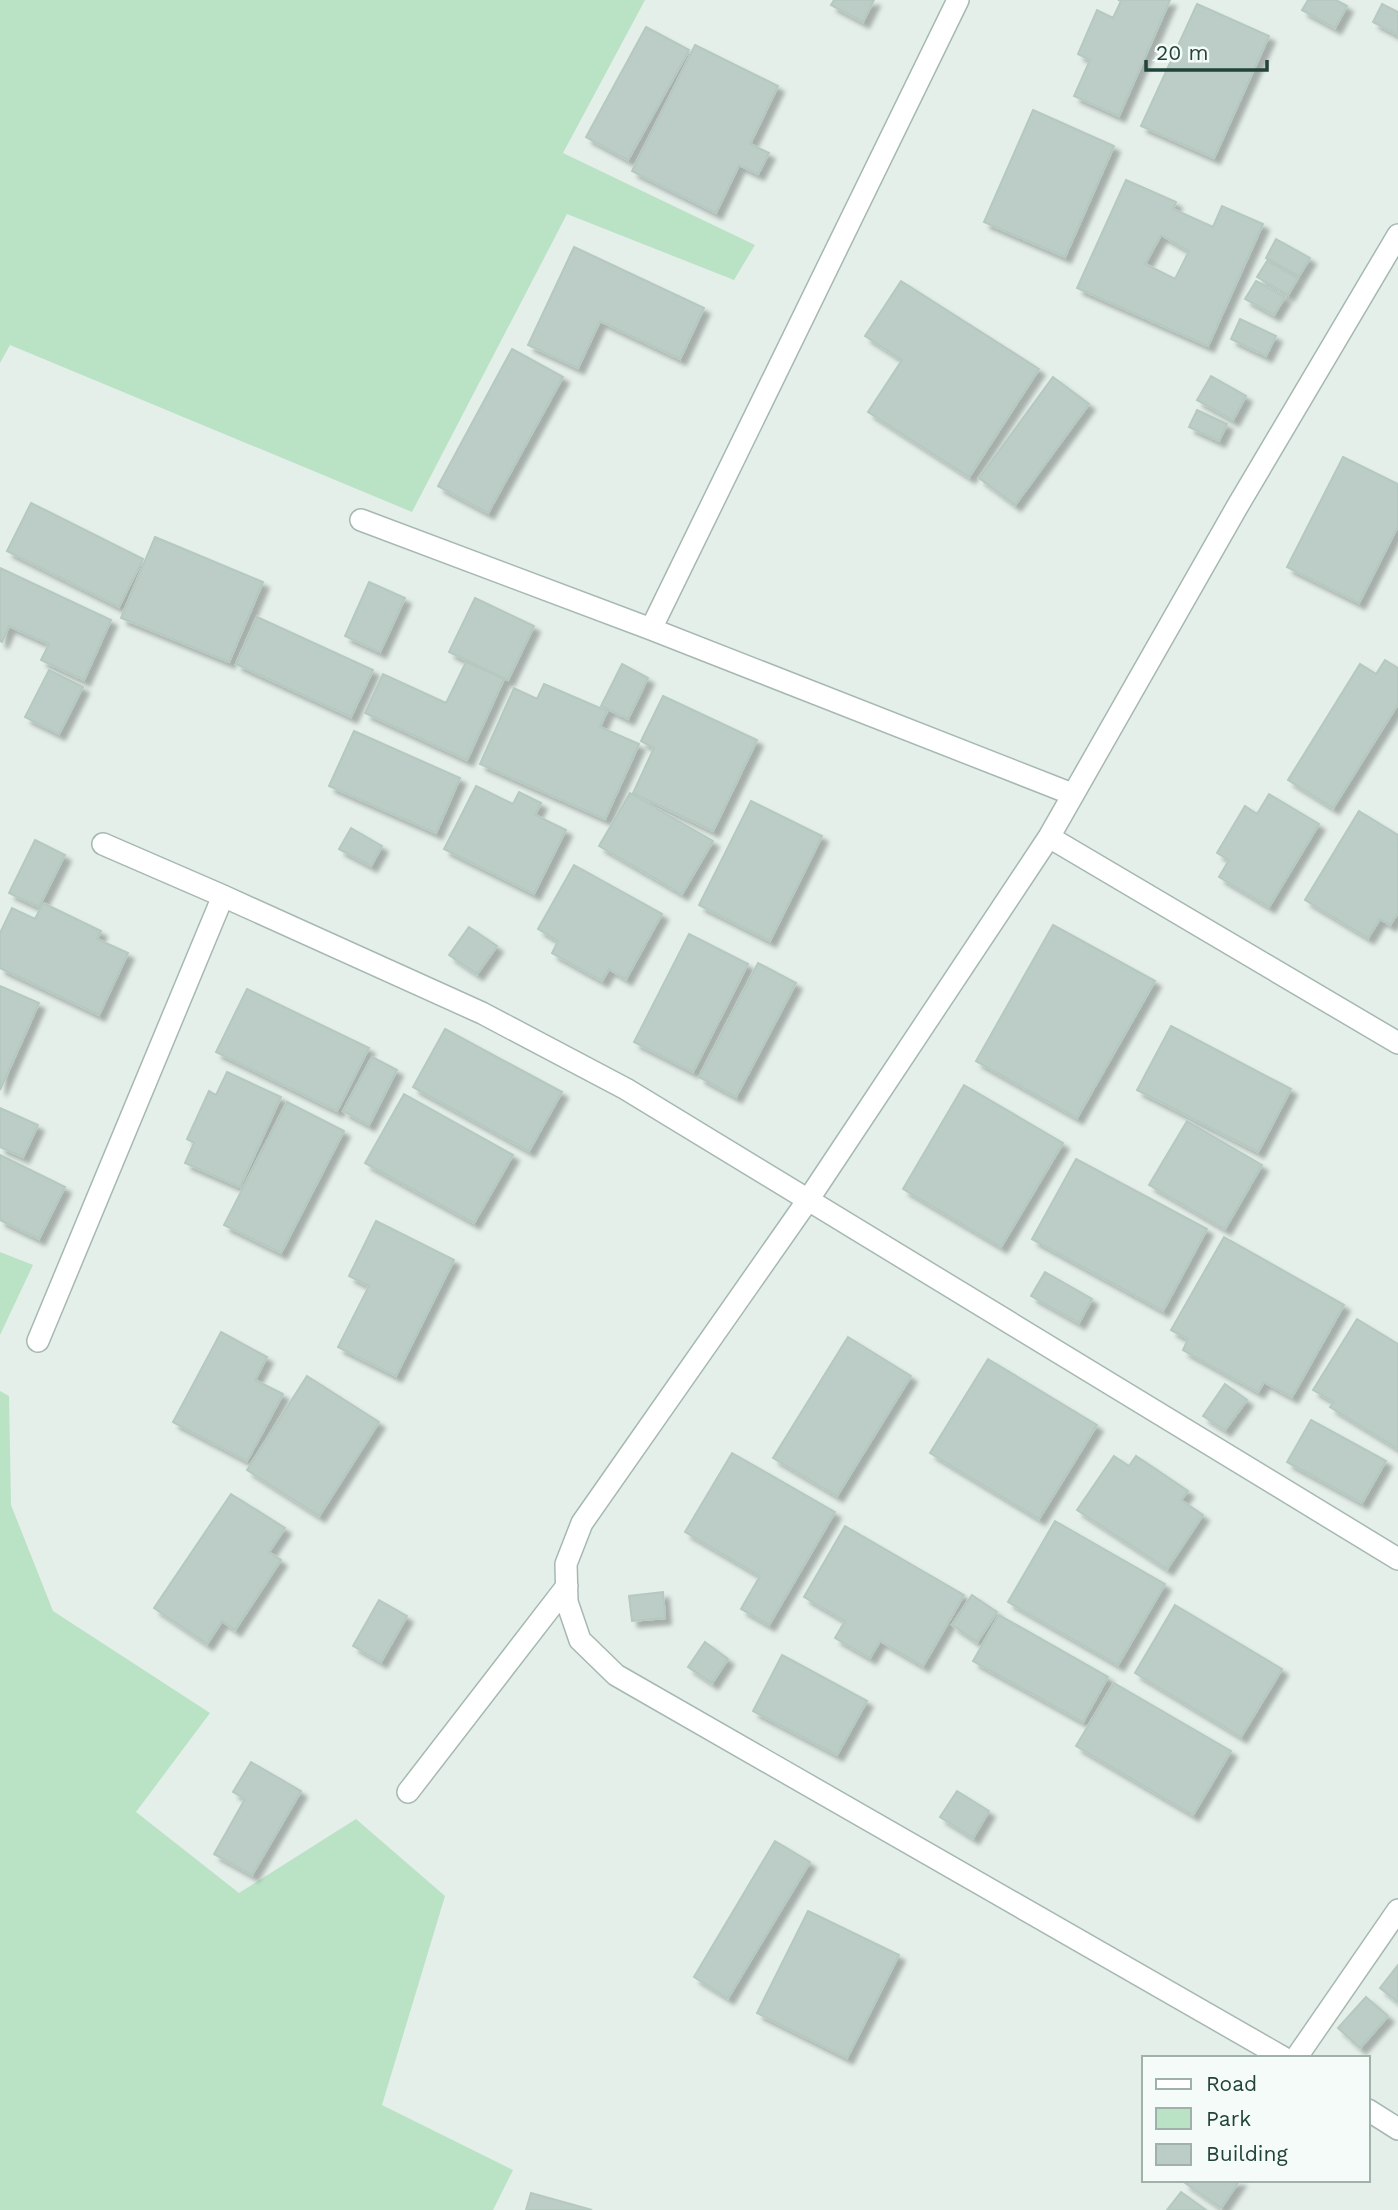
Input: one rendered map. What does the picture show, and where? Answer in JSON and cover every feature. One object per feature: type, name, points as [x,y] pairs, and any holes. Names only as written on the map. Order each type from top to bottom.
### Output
[{"type":"street","points":[[651,629],[958,0]]},
{"type":"street","points":[[1281,2056],[616,1675],[580,1640],[567,1602],[566,1564],[582,1523],[808,1200],[1049,837],[1237,507],[1398,235]]},
{"type":"street","points":[[361,520],[651,629],[1072,794]]},
{"type":"street","points":[[1049,837],[1398,1043]]},
{"type":"street","points":[[103,844],[482,1013],[626,1089],[1398,1559]]},
{"type":"street","points":[[38,1341],[223,897]]},
{"type":"street","points":[[408,1792],[567,1586]]},
{"type":"street","points":[[1297,2056],[1398,1910]]},
{"type":"street","points":[[1370,2111],[1398,2129]]},
{"type":"green space","points":[[0,0],[645,0],[563,153],[755,245],[734,280],[567,214],[412,512],[10,345],[0,363]]},
{"type":"green space","points":[[0,1252],[33,1265],[0,1335]]},
{"type":"green space","points":[[0,1391],[9,1396],[11,1505],[53,1611],[210,1713],[136,1812],[239,1893],[356,1819],[445,1896],[382,2105],[513,2170],[493,2210],[0,2210]]},
{"type":"building","points":[[834,0],[874,0],[863,22],[831,5]]},
{"type":"building","points":[[1118,0],[1170,0],[1119,116],[1074,96],[1090,60],[1078,54],[1097,10],[1113,18],[1121,1]]},
{"type":"building","points":[[1308,0],[1336,0],[1347,6],[1335,28],[1302,10]]},
{"type":"building","points":[[1197,4],[1269,36],[1214,158],[1141,126]]},
{"type":"building","points":[[1382,4],[1398,12],[1398,35],[1373,22]]},
{"type":"building","points":[[646,27],[689,50],[628,160],[586,137]]},
{"type":"building","points":[[695,45],[778,86],[750,144],[769,153],[758,174],[739,165],[716,213],[632,171]]},
{"type":"building","points":[[1033,110],[1114,146],[1065,257],[984,222]]},
{"type":"building","points":[[1126,180],[1176,202],[1173,209],[1213,227],[1222,206],[1263,224],[1208,346],[1077,288]],"holes":[[[1161,235],[1189,251],[1175,279],[1145,264]]]},
{"type":"building","points":[[1276,239],[1310,258],[1299,276],[1266,258]]},
{"type":"building","points":[[574,247],[704,308],[680,359],[600,321],[578,368],[528,345]]},
{"type":"building","points":[[1267,261],[1298,278],[1288,295],[1257,277]]},
{"type":"building","points":[[901,281],[1039,369],[969,477],[868,412],[902,360],[865,336]]},
{"type":"building","points":[[1256,281],[1285,297],[1274,315],[1245,299]]},
{"type":"building","points":[[1240,319],[1276,336],[1266,356],[1231,339]]},
{"type":"building","points":[[512,349],[563,377],[488,513],[438,486]]},
{"type":"building","points":[[1211,376],[1246,396],[1233,420],[1197,400]]},
{"type":"building","points":[[1053,377],[1089,404],[1015,505],[979,478]]},
{"type":"building","points":[[1197,410],[1227,424],[1219,441],[1189,427]]},
{"type":"building","points":[[1343,457],[1398,484],[1398,526],[1359,603],[1287,567]]},
{"type":"building","points":[[31,503],[143,559],[119,607],[7,551]]},
{"type":"building","points":[[155,537],[263,582],[229,662],[121,618]]},
{"type":"building","points":[[0,568],[111,620],[84,680],[41,660],[49,644],[9,626],[2,642],[0,641]]},
{"type":"building","points":[[369,582],[405,598],[380,652],[345,636]]},
{"type":"building","points":[[475,598],[534,626],[508,680],[449,652]]},
{"type":"building","points":[[257,617],[373,670],[351,717],[236,664]]},
{"type":"building","points":[[1385,660],[1398,668],[1398,704],[1333,808],[1288,780],[1360,664],[1376,674]]},
{"type":"building","points":[[466,662],[504,679],[467,760],[365,713],[383,674],[446,703]]},
{"type":"building","points":[[622,664],[648,678],[628,719],[601,706]]},
{"type":"building","points":[[49,670],[83,687],[59,734],[25,717]]},
{"type":"building","points":[[544,684],[607,711],[600,727],[639,744],[605,819],[480,764],[514,688],[537,699]]},
{"type":"building","points":[[663,696],[757,740],[713,831],[633,793],[654,748],[641,741]]},
{"type":"building","points":[[354,731],[460,778],[436,833],[329,786]]},
{"type":"building","points":[[476,786],[513,804],[519,792],[541,803],[535,815],[566,830],[534,894],[444,849]]},
{"type":"building","points":[[630,793],[713,841],[682,894],[599,846]]},
{"type":"building","points":[[1269,794],[1319,824],[1269,907],[1219,877],[1229,860],[1217,853],[1245,806],[1257,814]]},
{"type":"building","points":[[751,801],[822,836],[770,941],[699,905]]},
{"type":"building","points":[[1359,811],[1398,835],[1398,913],[1390,925],[1380,919],[1368,938],[1305,900]]},
{"type":"building","points":[[351,828],[382,846],[371,866],[339,849]]},
{"type":"building","points":[[35,840],[65,855],[39,907],[9,893]]},
{"type":"building","points":[[574,865],[662,914],[626,979],[609,969],[602,981],[552,953],[558,941],[538,929]]},
{"type":"building","points":[[43,903],[101,931],[97,939],[128,953],[99,1015],[0,968],[0,933],[12,908],[35,919]]},
{"type":"building","points":[[1053,925],[1155,981],[1077,1118],[976,1061]]},
{"type":"building","points":[[469,927],[497,946],[477,974],[449,955]]},
{"type":"building","points":[[689,934],[748,964],[693,1072],[634,1042]]},
{"type":"building","points":[[758,963],[796,983],[736,1097],[699,1077]]},
{"type":"building","points":[[0,986],[39,1003],[0,1090]]},
{"type":"building","points":[[247,989],[369,1048],[337,1111],[216,1052]]},
{"type":"building","points":[[1171,1026],[1291,1089],[1258,1152],[1137,1090]]},
{"type":"building","points":[[445,1029],[562,1092],[529,1151],[413,1087]]},
{"type":"building","points":[[372,1057],[397,1070],[369,1125],[343,1111]]},
{"type":"building","points":[[227,1072],[281,1097],[240,1187],[185,1163],[194,1143],[187,1139],[209,1091],[216,1095]]},
{"type":"building","points":[[964,1085],[1063,1143],[1001,1247],[903,1189]]},
{"type":"building","points":[[404,1094],[513,1155],[474,1223],[365,1163]]},
{"type":"building","points":[[287,1102],[344,1131],[281,1253],[224,1225]]},
{"type":"building","points":[[0,1108],[38,1125],[23,1157],[0,1147]]},
{"type":"building","points":[[1187,1121],[1262,1165],[1225,1229],[1149,1185]]},
{"type":"building","points":[[0,1155],[65,1187],[39,1239],[0,1220]]},
{"type":"building","points":[[1076,1159],[1207,1229],[1163,1311],[1032,1239]]},
{"type":"building","points":[[376,1221],[454,1260],[396,1376],[338,1347],[369,1286],[349,1276]]},
{"type":"building","points":[[1224,1237],[1344,1305],[1292,1397],[1264,1382],[1258,1392],[1183,1350],[1188,1339],[1171,1330]]},
{"type":"building","points":[[1045,1272],[1092,1299],[1079,1323],[1031,1296]]},
{"type":"building","points":[[1357,1319],[1398,1344],[1398,1449],[1330,1407],[1334,1402],[1313,1390]]},
{"type":"building","points":[[221,1332],[267,1357],[255,1380],[283,1394],[247,1461],[173,1422]]},
{"type":"building","points":[[848,1337],[911,1376],[837,1496],[773,1458]]},
{"type":"building","points":[[988,1359],[1097,1425],[1039,1519],[930,1453]]},
{"type":"building","points":[[307,1376],[379,1422],[319,1516],[247,1470]]},
{"type":"building","points":[[1225,1384],[1247,1400],[1225,1430],[1203,1416]]},
{"type":"building","points":[[1311,1420],[1386,1461],[1362,1503],[1287,1462]]},
{"type":"building","points":[[732,1453],[835,1512],[769,1625],[741,1609],[760,1576],[685,1532]]},
{"type":"building","points":[[1114,1456],[1129,1466],[1136,1456],[1188,1491],[1181,1500],[1203,1515],[1167,1569],[1077,1510]]},
{"type":"building","points":[[231,1494],[285,1528],[269,1552],[281,1560],[235,1630],[222,1621],[207,1644],[154,1608]]},
{"type":"building","points":[[1055,1521],[1165,1584],[1118,1665],[1008,1602]]},
{"type":"building","points":[[845,1526],[964,1595],[923,1666],[880,1641],[870,1658],[835,1638],[845,1621],[804,1597]]},
{"type":"building","points":[[663,1592],[665,1618],[632,1621],[629,1596]]},
{"type":"building","points":[[972,1595],[997,1612],[977,1642],[952,1625]]},
{"type":"building","points":[[379,1600],[407,1616],[381,1662],[353,1646]]},
{"type":"building","points":[[1175,1605],[1282,1669],[1241,1737],[1135,1673]]},
{"type":"building","points":[[999,1615],[1108,1677],[1083,1722],[973,1661]]},
{"type":"building","points":[[705,1642],[728,1659],[712,1683],[688,1667]]},
{"type":"building","points":[[782,1655],[867,1701],[837,1755],[753,1711]]},
{"type":"building","points":[[1114,1683],[1231,1751],[1193,1815],[1076,1746]]},
{"type":"building","points":[[251,1762],[301,1791],[252,1875],[214,1854],[245,1799],[233,1792]]},
{"type":"building","points":[[957,1791],[989,1811],[973,1838],[940,1817]]},
{"type":"building","points":[[775,1841],[810,1862],[728,1998],[694,1977]]},
{"type":"building","points":[[808,1911],[899,1955],[847,2058],[757,2013]]},
{"type":"building","points":[[1398,1965],[1398,2002],[1380,1988]]},
{"type":"building","points":[[1366,1997],[1388,2016],[1360,2048],[1338,2028]]},
{"type":"building","points":[[1184,2182],[1239,2182],[1221,2208]]},
{"type":"building","points":[[1181,2192],[1206,2210],[1167,2210]]},
{"type":"building","points":[[531,2193],[592,2210],[526,2210]]}]
